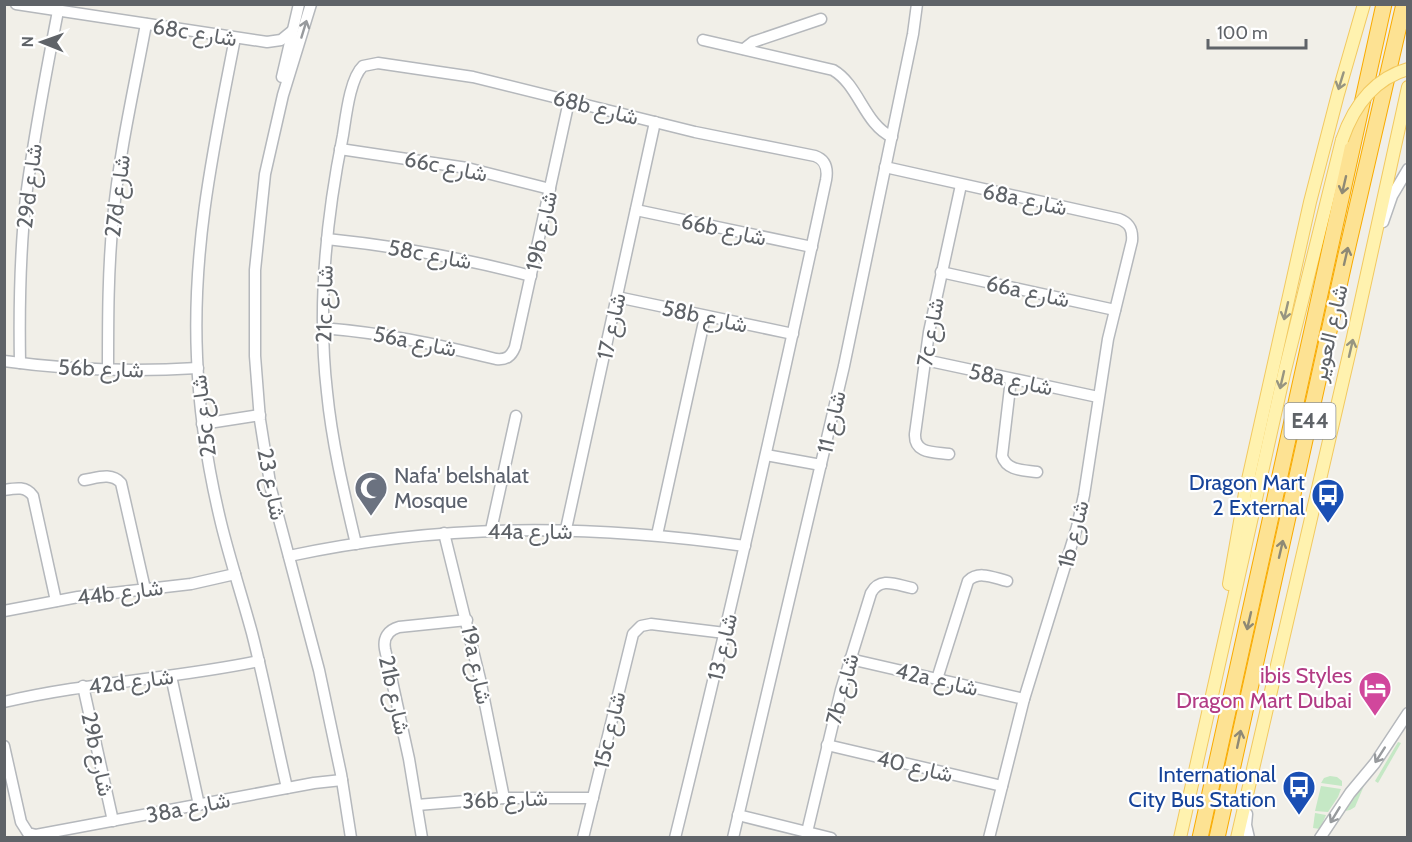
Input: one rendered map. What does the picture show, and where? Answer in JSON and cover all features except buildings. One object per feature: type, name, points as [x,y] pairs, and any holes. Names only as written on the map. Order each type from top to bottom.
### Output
[{"type":"highway","name":"شارع العوير","points":[[1200,837],[1384,4]]},
{"type":"highway","name":"شارع العوير","points":[[1218,837],[1404,4]]},
{"type":"main road","points":[[1212,689],[1245,493],[1310,202],[1362,8]]},
{"type":"main road","points":[[1180,837],[1297,317],[1342,140],[1348,122],[1358,105],[1371,90],[1407,69]]},
{"type":"main road","points":[[1237,837],[1300,571],[1407,87]]},
{"type":"street","name":"68c شارع","points":[[16,4],[267,42],[281,40],[292,31]]},
{"type":"street","name":"شارع 23","points":[[275,125],[285,61],[299,4]]},
{"type":"street","name":"شارع 23","points":[[311,4],[275,125],[260,207],[255,270],[254,330],[260,418],[272,489],[319,670],[351,837]]},
{"type":"street","name":"شارع 11","points":[[733,837],[820,467],[892,138],[917,4]]},
{"type":"street","name":"29d شارع","points":[[20,363],[20,275],[26,197],[36,127],[58,11]]},
{"type":"street","points":[[744,49],[753,42],[821,19]]},
{"type":"street","name":"27d شارع","points":[[108,370],[109,283],[113,218],[124,142],[146,24]]},
{"type":"street","name":"25c شارع","points":[[235,38],[210,166],[201,228],[196,314],[198,368],[202,424],[219,515],[259,661],[287,788]]},
{"type":"street","points":[[703,40],[838,72],[878,128],[892,138]]},
{"type":"street","name":"68c شارع","points":[[267,42],[279,49],[285,61]]},
{"type":"street","name":"68b شارع","points":[[363,66],[373,63],[480,79],[655,122],[815,156],[825,165]]},
{"type":"street","name":"21c شارع","points":[[356,544],[331,424],[322,328],[327,239],[340,149],[355,79],[363,66]]},
{"type":"street","name":"19b شارع","points":[[506,359],[515,347],[569,101]]},
{"type":"street","name":"شارع 17","points":[[566,530],[655,122]]},
{"type":"street","name":"66c شارع","points":[[340,149],[449,165],[550,189]]},
{"type":"street","name":"شارع 13","points":[[675,837],[766,455],[826,180],[825,165]]},
{"type":"street","name":"68a شارع","points":[[885,169],[1119,219],[1130,226]]},
{"type":"street","points":[[1368,265],[1374,254],[1392,196],[1407,169]]},
{"type":"street","name":"7c شارع","points":[[950,454],[922,450],[914,439],[941,272],[961,185]]},
{"type":"street","name":"66b شارع","points":[[636,210],[812,247]]},
{"type":"street","name":"1b شارع","points":[[989,837],[1024,699],[1077,527],[1114,310],[1132,241],[1130,226]]},
{"type":"street","name":"58c شارع","points":[[327,239],[430,252],[531,276]]},
{"type":"street","name":"66a شارع","points":[[941,272],[1114,310]]},
{"type":"street","name":"58b شارع","points":[[617,297],[793,334]]},
{"type":"street","points":[[657,535],[705,317]]},
{"type":"street","name":"56a شارع","points":[[322,328],[390,335],[496,359],[506,359]]},
{"type":"street","name":"58a شارع","points":[[925,360],[1098,397]]},
{"type":"street","name":"56b شارع","points":[[4,361],[108,370],[198,368]]},
{"type":"street","points":[[1011,379],[1003,461],[1010,467],[1037,472]]},
{"type":"street","points":[[492,530],[516,416]]},
{"type":"street","points":[[202,424],[260,418]]},
{"type":"street","points":[[766,455],[820,467]]},
{"type":"street","points":[[84,480],[109,476],[118,479],[121,483],[145,589]]},
{"type":"street","points":[[4,490],[22,488],[33,496],[56,601]]},
{"type":"street","name":"44a شارع","points":[[289,558],[356,544],[444,532],[492,530],[566,530],[657,535],[745,546]]},
{"type":"street","name":"19a شارع","points":[[444,532],[467,620],[504,798]]},
{"type":"street","name":"44b شارع","points":[[4,611],[56,601],[190,584],[235,574]]},
{"type":"street","points":[[937,679],[968,581],[980,575],[1007,581]]},
{"type":"street","name":"7b شارع","points":[[807,832],[850,659],[874,588],[886,582],[912,588]]},
{"type":"street","name":"21b شارع","points":[[422,837],[385,649],[385,639],[390,631],[399,627],[467,620]]},
{"type":"street","name":"15c شارع","points":[[583,837],[631,640],[641,626],[657,624],[725,633]]},
{"type":"street","name":"42a شارع","points":[[850,659],[1024,699]]},
{"type":"street","name":"42d شارع","points":[[4,702],[83,686],[171,676],[259,661]]},
{"type":"street","points":[[171,676],[199,805]]},
{"type":"street","name":"29b شارع","points":[[83,686],[113,821]]},
{"type":"street","points":[[1320,837],[1350,793],[1375,763],[1407,713]]},
{"type":"street","name":"شارع 40","points":[[827,745],[1002,786]]},
{"type":"street","name":"38a شارع","points":[[4,746],[21,822],[28,833],[40,835],[341,777]]},
{"type":"street","points":[[1249,837],[1246,825],[1254,784],[1256,753]]},
{"type":"street","name":"36b شارع","points":[[417,805],[504,798],[593,798]]},
{"type":"street","points":[[738,817],[831,837]]},
{"type":"green space","points":[[1398,742],[1401,743],[1378,783],[1375,781]]},
{"type":"green space","points":[[1330,776],[1342,781],[1342,786],[1321,783],[1324,778]]},
{"type":"green space","points":[[1366,781],[1355,807],[1345,811]]},
{"type":"green space","points":[[1321,786],[1341,789],[1328,812],[1315,811]]},
{"type":"green space","points":[[1315,813],[1326,815],[1320,829],[1313,828]]},
{"type":"place","name":"Nafa' belshalat Mosque","points":[[371,517]]},
{"type":"place","name":"Dragon Mart 2 External","points":[[1328,524]]},
{"type":"place","name":"ibis Styles Dragon Mart Dubai","points":[[1375,717]]},
{"type":"place","name":"International City Bus Station","points":[[1299,816]]}]
